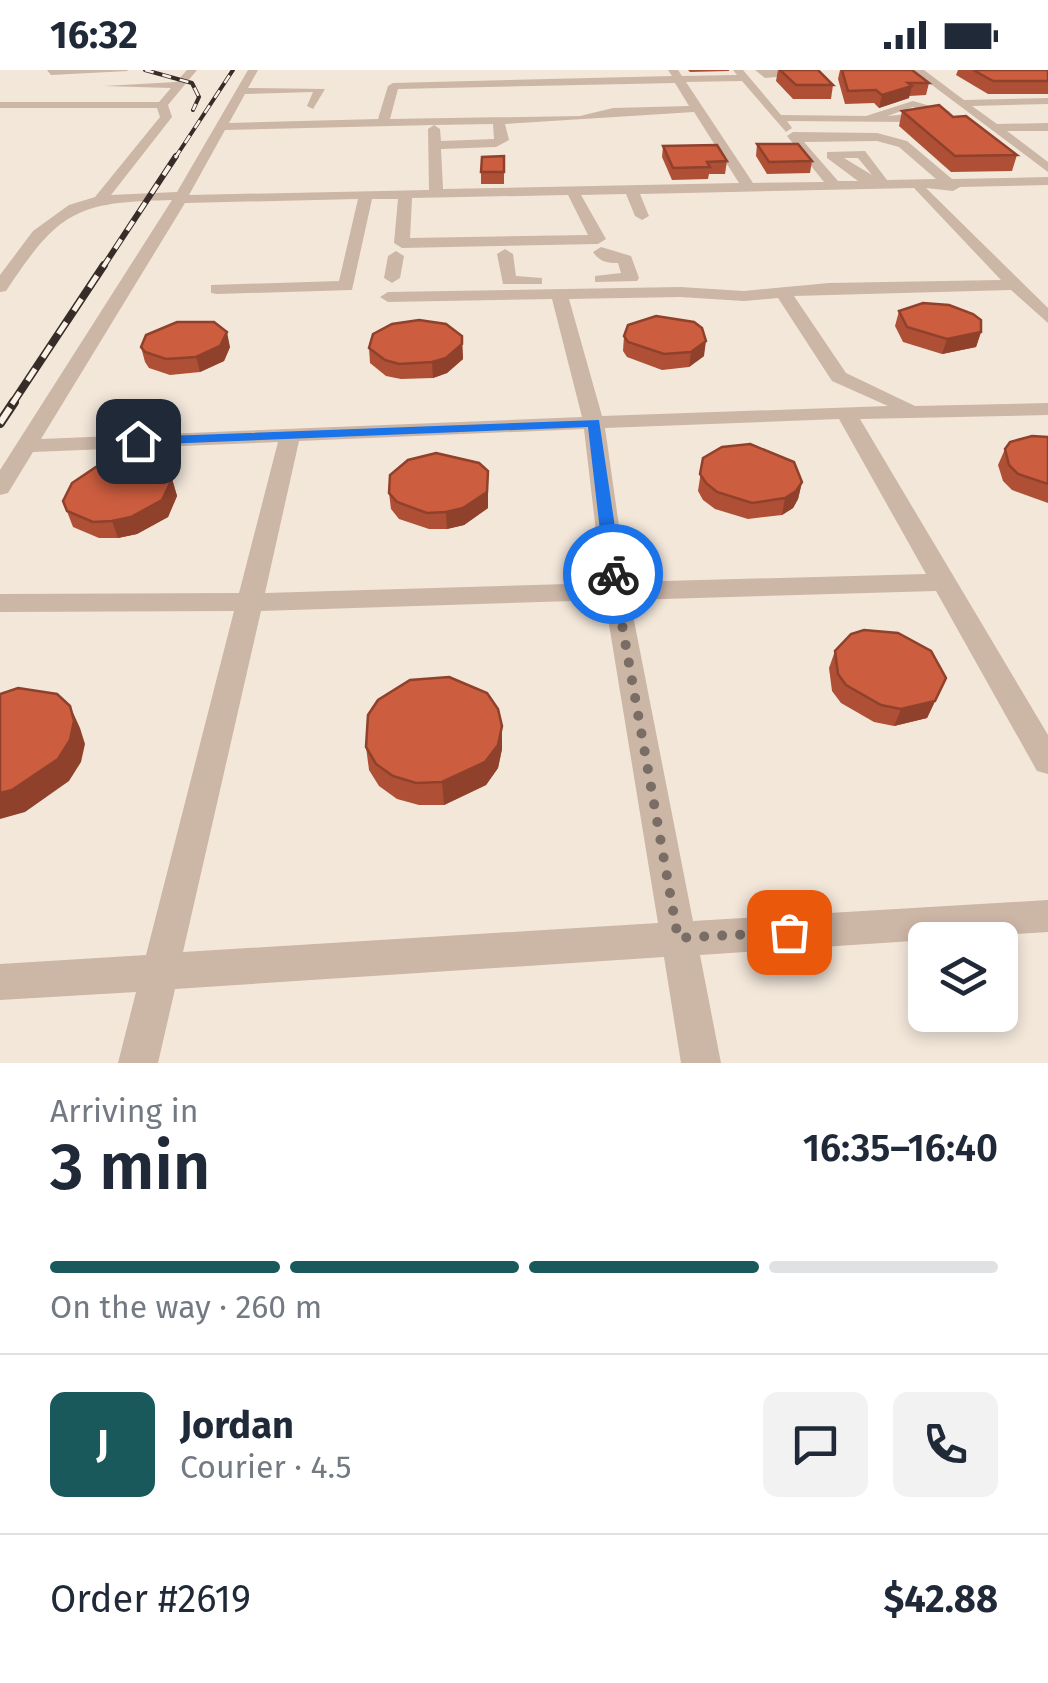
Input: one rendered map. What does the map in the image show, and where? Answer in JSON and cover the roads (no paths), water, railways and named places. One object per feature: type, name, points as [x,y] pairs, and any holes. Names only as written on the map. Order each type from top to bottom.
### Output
[{"type":"lane","points":[[0,101],[162,105],[192,70]]},
{"type":"lane","points":[[0,488],[180,198],[219,126],[237,107],[240,91],[253,70]]},
{"type":"lane","points":[[760,70],[765,75],[790,72]]},
{"type":"lane","points":[[51,72],[123,72],[92,104]]},
{"type":"lane","points":[[99,72],[86,84],[180,85]]},
{"type":"lane","points":[[676,74],[750,189]]},
{"type":"lane","points":[[385,114],[393,86],[455,75],[510,90],[676,74],[742,74],[836,188]]},
{"type":"lane","points":[[922,74],[950,77],[1048,148]]},
{"type":"lane","points":[[922,74],[996,129],[1047,179]]},
{"type":"lane","points":[[240,91],[320,89],[314,106]]},
{"type":"lane","points":[[435,145],[503,140],[498,120],[510,90]]},
{"type":"lane","points":[[274,106],[281,94]]},
{"type":"lane","points":[[1021,101],[1047,126]]},
{"type":"lane","points":[[790,102],[804,118]]},
{"type":"lane","points":[[820,102],[835,117]]},
{"type":"lane","points":[[961,102],[1046,102]]},
{"type":"lane","points":[[1005,102],[1047,126]]},
{"type":"lane","points":[[778,118],[866,121],[913,104],[945,112],[933,116],[807,126],[818,138]]},
{"type":"lane","points":[[102,198],[166,117],[162,105]]},
{"type":"lane","points":[[336,105],[434,123],[697,109]]},
{"type":"lane","points":[[294,106],[353,105]]},
{"type":"lane","points":[[370,105],[385,114]]},
{"type":"lane","points":[[219,126],[385,114]]},
{"type":"lane","points":[[966,121],[1047,179]]},
{"type":"lane","points":[[434,123],[436,194]]},
{"type":"lane","points":[[979,131],[1047,126]]},
{"type":"lane","points":[[793,136],[876,137],[903,144],[952,186]]},
{"type":"lane","points":[[542,192],[544,177],[637,176],[642,216]]},
{"type":"lane","points":[[872,185],[920,189],[1047,179]]},
{"type":"lane","points":[[872,185],[936,205]]},
{"type":"lane","points":[[0,287],[47,222],[102,198],[952,186]]},
{"type":"lane","points":[[920,189],[1048,318]]},
{"type":"lane","points":[[504,254],[509,281],[631,278],[625,259],[608,258],[599,246],[573,192]]},
{"type":"lane","points":[[405,194],[390,288],[558,294],[1016,285]]},
{"type":"lane","points":[[218,289],[346,286],[366,195]]},
{"type":"lane","points":[[399,249],[599,246]]},
{"type":"lane","points":[[399,249],[504,254],[599,246]]},
{"type":"lane","points":[[783,292],[839,378],[916,412]]},
{"type":"lane","points":[[558,294],[594,423],[616,592],[701,1063]]},
{"type":"lane","points":[[25,446],[846,413],[1048,409]]},
{"type":"lane","points":[[846,413],[1048,762]]},
{"type":"lane","points":[[138,1063],[290,434]]},
{"type":"lane","points":[[0,603],[250,602],[944,582]]},
{"type":"lane","points":[[0,982],[1048,916]]},
{"type":"railway","points":[[145,70],[192,83],[199,97],[193,110]]},
{"type":"railway","points":[[175,158],[233,70]]},
{"type":"railway","points":[[103,267],[176,156]]},
{"type":"railway","points":[[12,404],[104,265]]},
{"type":"railway","points":[[0,423],[14,402]]}]
